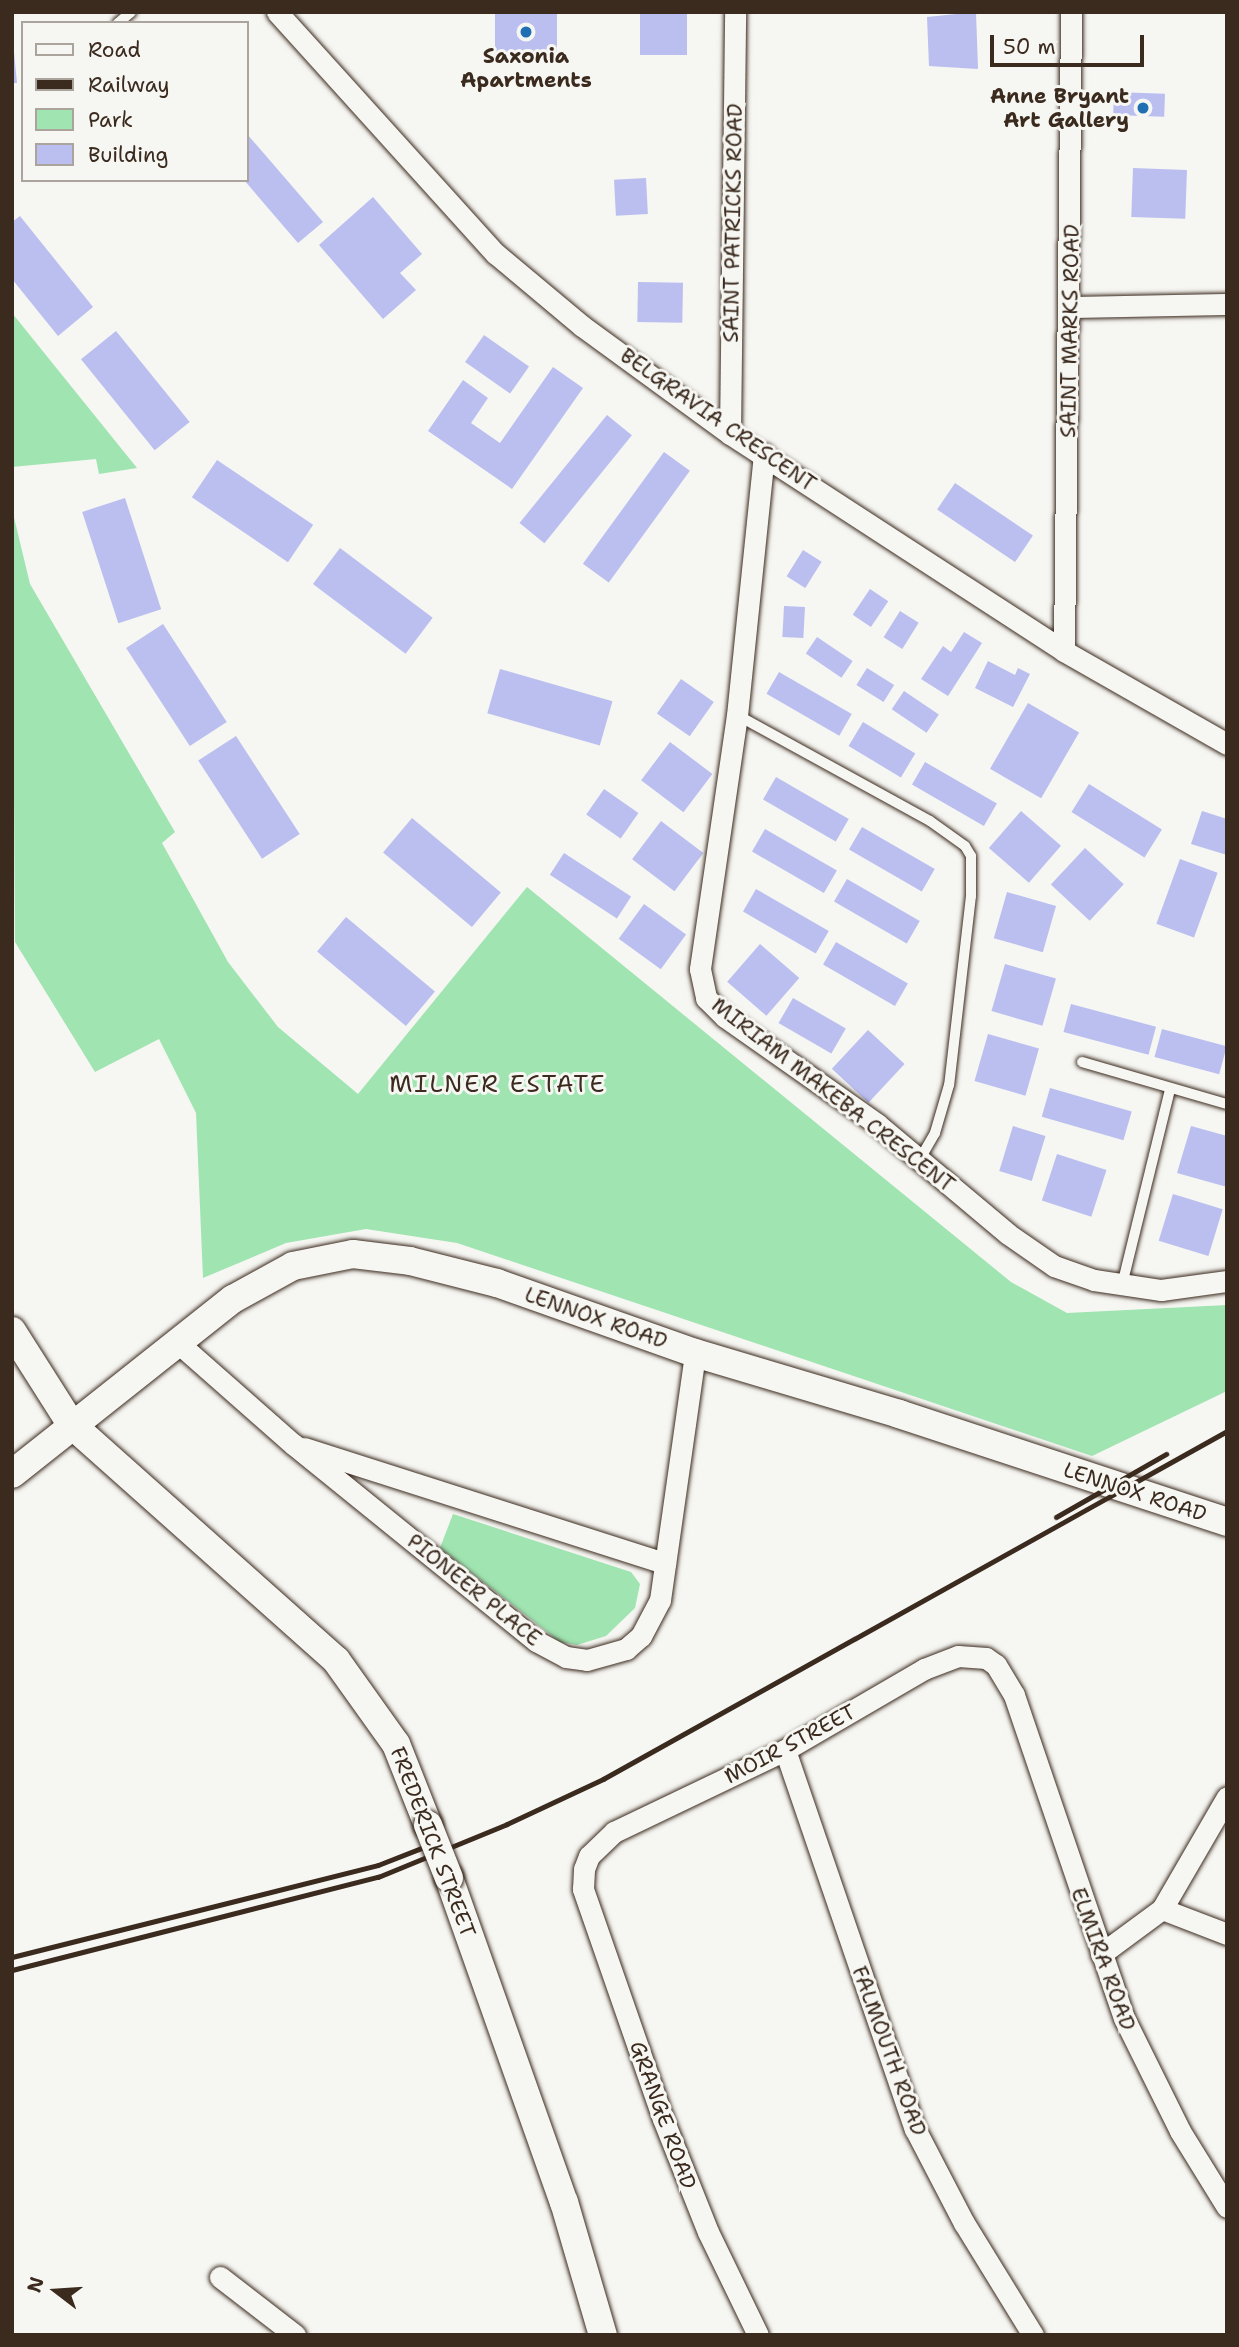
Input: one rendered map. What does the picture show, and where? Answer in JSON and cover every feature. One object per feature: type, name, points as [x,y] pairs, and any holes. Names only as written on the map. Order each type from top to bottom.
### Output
[{"type":"street","name":"BELGRAVIA CRESCENT","points":[[277,12],[504,262],[582,326],[730,434],[1064,650],[1227,744]]},
{"type":"street","name":"SAINT PATRICKS ROAD","points":[[730,434],[736,12]]},
{"type":"street","name":"SAINT MARKS ROAD","points":[[1064,650],[1071,307],[1071,12]]},
{"type":"street","points":[[1071,307],[1227,304]]},
{"type":"street","name":"MIRIAM MAKEBA CRESCENT","points":[[764,454],[737,715],[700,969],[706,998],[725,1017],[920,1159],[1032,1252],[1073,1274],[1122,1285],[1194,1289],[1227,1281]]},
{"type":"street","name":"LENNOX ROAD","points":[[12,1474],[71,1424],[233,1299],[293,1266],[353,1254],[419,1263],[497,1283],[695,1353],[899,1413],[1227,1522]]},
{"type":"street","name":"FREDERICK STREET","points":[[12,1331],[71,1424],[336,1660],[396,1744],[449,1878],[564,2202],[603,2335]]},
{"type":"street","name":"PIONEER PLACE","points":[[176,1341],[293,1444],[536,1642],[566,1657],[606,1657],[641,1636],[660,1600],[695,1353]]},
{"type":"street","name":"PIONEER PLACE","points":[[293,1444],[665,1563]]},
{"type":"street","name":"MOIR STREET","points":[[583,1889],[589,1856],[614,1832],[785,1750],[924,1669],[958,1656],[986,1658],[996,1665],[1014,1695]]},
{"type":"street","name":"ELMIRA ROAD","points":[[1014,1695],[1101,1954],[1139,2053],[1227,2207]]},
{"type":"street","name":"FALMOUTH ROAD","points":[[785,1750],[915,2129],[964,2222],[1033,2335]]},
{"type":"street","points":[[1101,1954],[1162,1909],[1227,1797]]},
{"type":"street","name":"GRANGE ROAD","points":[[583,1889],[663,2119],[708,2232],[758,2335]]},
{"type":"street","points":[[1162,1909],[1227,1934]]},
{"type":"street","points":[[219,2277],[295,2335]]},
{"type":"lane","points":[[737,715],[930,821],[965,845],[971,856],[971,896],[949,1085],[938,1123],[920,1159]]},
{"type":"lane","points":[[1082,1062],[1227,1104]]},
{"type":"lane","points":[[1122,1285],[1170,1088]]},
{"type":"green space","points":[[12,313],[137,468],[99,474],[96,459],[12,467]]},
{"type":"green space","points":[[12,509],[30,584],[175,832],[162,843],[228,962],[278,1027],[358,1094],[527,887],[1011,1282],[1067,1313],[1227,1305],[1227,1391],[1092,1456],[457,1243],[366,1229],[286,1243],[203,1278],[196,1113],[159,1039],[95,1072],[15,942]]},
{"type":"green space","points":[[453,1514],[631,1572],[640,1584],[635,1608],[606,1636],[577,1645],[560,1642],[440,1548]]},
{"type":"building","name":"Saxonia Apartments","points":[[495,12],[557,12],[557,52],[495,52]]},
{"type":"building","points":[[640,12],[687,12],[687,55],[640,55]]},
{"type":"building","points":[[976,12],[978,69],[929,66],[927,17]]},
{"type":"building","points":[[12,31],[17,83],[12,83]]},
{"type":"building","points":[[1114,92],[1165,94],[1164,117],[1113,115]]},
{"type":"building","points":[[248,135],[323,222],[298,243],[246,182],[248,182]]},
{"type":"building","points":[[1133,168],[1187,170],[1185,219],[1131,217]]},
{"type":"building","points":[[646,178],[648,214],[616,216],[614,180]]},
{"type":"building","points":[[373,197],[422,254],[400,273],[416,290],[383,319],[319,245]]},
{"type":"building","points":[[20,216],[93,307],[58,336],[12,279],[12,222]]},
{"type":"building","points":[[638,282],[683,283],[682,323],[637,322]]},
{"type":"building","points":[[116,331],[190,422],[155,450],[81,359]]},
{"type":"building","points":[[484,335],[529,367],[510,394],[465,362]]},
{"type":"building","points":[[553,367],[583,388],[512,489],[428,431],[463,380],[488,398],[471,423],[500,443]]},
{"type":"building","points":[[607,415],[632,435],[544,543],[520,523]]},
{"type":"building","points":[[664,452],[690,471],[609,582],[583,564]]},
{"type":"building","points":[[217,460],[313,525],[288,562],[192,497]]},
{"type":"building","points":[[955,483],[1033,536],[1015,562],[937,510]]},
{"type":"building","points":[[125,498],[161,609],[118,623],[82,512]]},
{"type":"building","points":[[340,548],[433,618],[406,654],[313,584]]},
{"type":"building","points":[[803,550],[822,562],[805,588],[787,576]]},
{"type":"building","points":[[870,589],[888,601],[871,627],[853,615]]},
{"type":"building","points":[[784,606],[805,607],[803,638],[782,637]]},
{"type":"building","points":[[900,611],[919,623],[902,649],[884,637]]},
{"type":"building","points":[[163,624],[227,722],[190,746],[126,648]]},
{"type":"building","points":[[964,632],[982,643],[948,696],[921,679],[943,646],[951,652]]},
{"type":"building","points":[[817,637],[853,661],[841,678],[806,654]]},
{"type":"building","points":[[988,661],[1015,675],[1018,668],[1030,674],[1013,707],[975,688]]},
{"type":"building","points":[[867,668],[894,685],[884,702],[856,685]]},
{"type":"building","points":[[500,669],[612,701],[600,745],[487,713]]},
{"type":"building","points":[[779,672],[852,714],[839,736],[766,694]]},
{"type":"building","points":[[681,679],[714,702],[690,736],[657,713]]},
{"type":"building","points":[[904,691],[939,714],[927,733],[892,709]]},
{"type":"building","points":[[1028,703],[1079,732],[1041,798],[990,769]]},
{"type":"building","points":[[863,722],[915,753],[901,777],[849,746]]},
{"type":"building","points":[[236,736],[300,834],[262,859],[198,761]]},
{"type":"building","points":[[670,742],[712,774],[683,812],[641,780]]},
{"type":"building","points":[[925,762],[997,804],[984,826],[912,785]]},
{"type":"building","points":[[776,777],[849,819],[836,842],[763,800]]},
{"type":"building","points":[[1089,784],[1162,830],[1144,858],[1072,812]]},
{"type":"building","points":[[604,789],[638,813],[621,838],[586,814]]},
{"type":"building","points":[[1021,811],[1061,846],[1029,883],[989,848]]},
{"type":"building","points":[[1202,811],[1227,819],[1227,855],[1191,844]]},
{"type":"building","points":[[412,818],[501,893],[472,927],[383,852]]},
{"type":"building","points":[[661,821],[703,853],[674,891],[632,859]]},
{"type":"building","points":[[862,827],[935,869],[922,892],[849,850]]},
{"type":"building","points":[[765,829],[837,870],[824,893],[752,852]]},
{"type":"building","points":[[1085,848],[1124,884],[1090,921],[1051,885]]},
{"type":"building","points":[[564,853],[631,897],[617,918],[550,875]]},
{"type":"building","points":[[1180,859],[1218,873],[1194,938],[1156,924]]},
{"type":"building","points":[[847,879],[920,921],[907,944],[834,902]]},
{"type":"building","points":[[756,889],[829,931],[816,954],[743,912]]},
{"type":"building","points":[[1007,892],[1056,906],[1043,952],[994,938]]},
{"type":"building","points":[[644,904],[686,935],[661,969],[619,939]]},
{"type":"building","points":[[346,917],[435,992],[406,1026],[317,951]]},
{"type":"building","points":[[836,942],[908,983],[895,1006],[823,965]]},
{"type":"building","points":[[760,944],[799,978],[766,1016],[727,982]]},
{"type":"building","points":[[1005,964],[1056,979],[1042,1026],[991,1011]]},
{"type":"building","points":[[793,998],[846,1028],[831,1054],[778,1023]]},
{"type":"building","points":[[1071,1004],[1156,1027],[1148,1055],[1063,1032]]},
{"type":"building","points":[[1162,1029],[1227,1046],[1219,1074],[1154,1057]]},
{"type":"building","points":[[868,1030],[905,1064],[868,1103],[832,1069]]},
{"type":"building","points":[[988,1034],[1039,1049],[1025,1096],[974,1081]]},
{"type":"building","points":[[1050,1088],[1132,1111],[1123,1140],[1042,1117]]},
{"type":"building","points":[[1013,1126],[1046,1136],[1032,1181],[999,1171]]},
{"type":"building","points":[[1191,1126],[1227,1136],[1227,1187],[1177,1173]]},
{"type":"building","points":[[1057,1154],[1106,1170],[1091,1217],[1042,1201]]},
{"type":"building","points":[[1173,1194],[1223,1209],[1208,1256],[1159,1241]]},
{"type":"railway","points":[[12,1970],[378,1877],[507,1824],[603,1779],[1227,1431]]},
{"type":"railway","points":[[1056,1517],[1166,1454]]},
{"type":"railway","points":[[12,1957],[378,1865],[434,1843]]},
{"type":"place","name":"Saxonia Apartments","points":[[526,32]]},
{"type":"place","name":"Anne Bryant Art Gallery","points":[[1143,108]]},
{"type":"district","name":"MILNER ESTATE","points":[[498,1085]]}]
